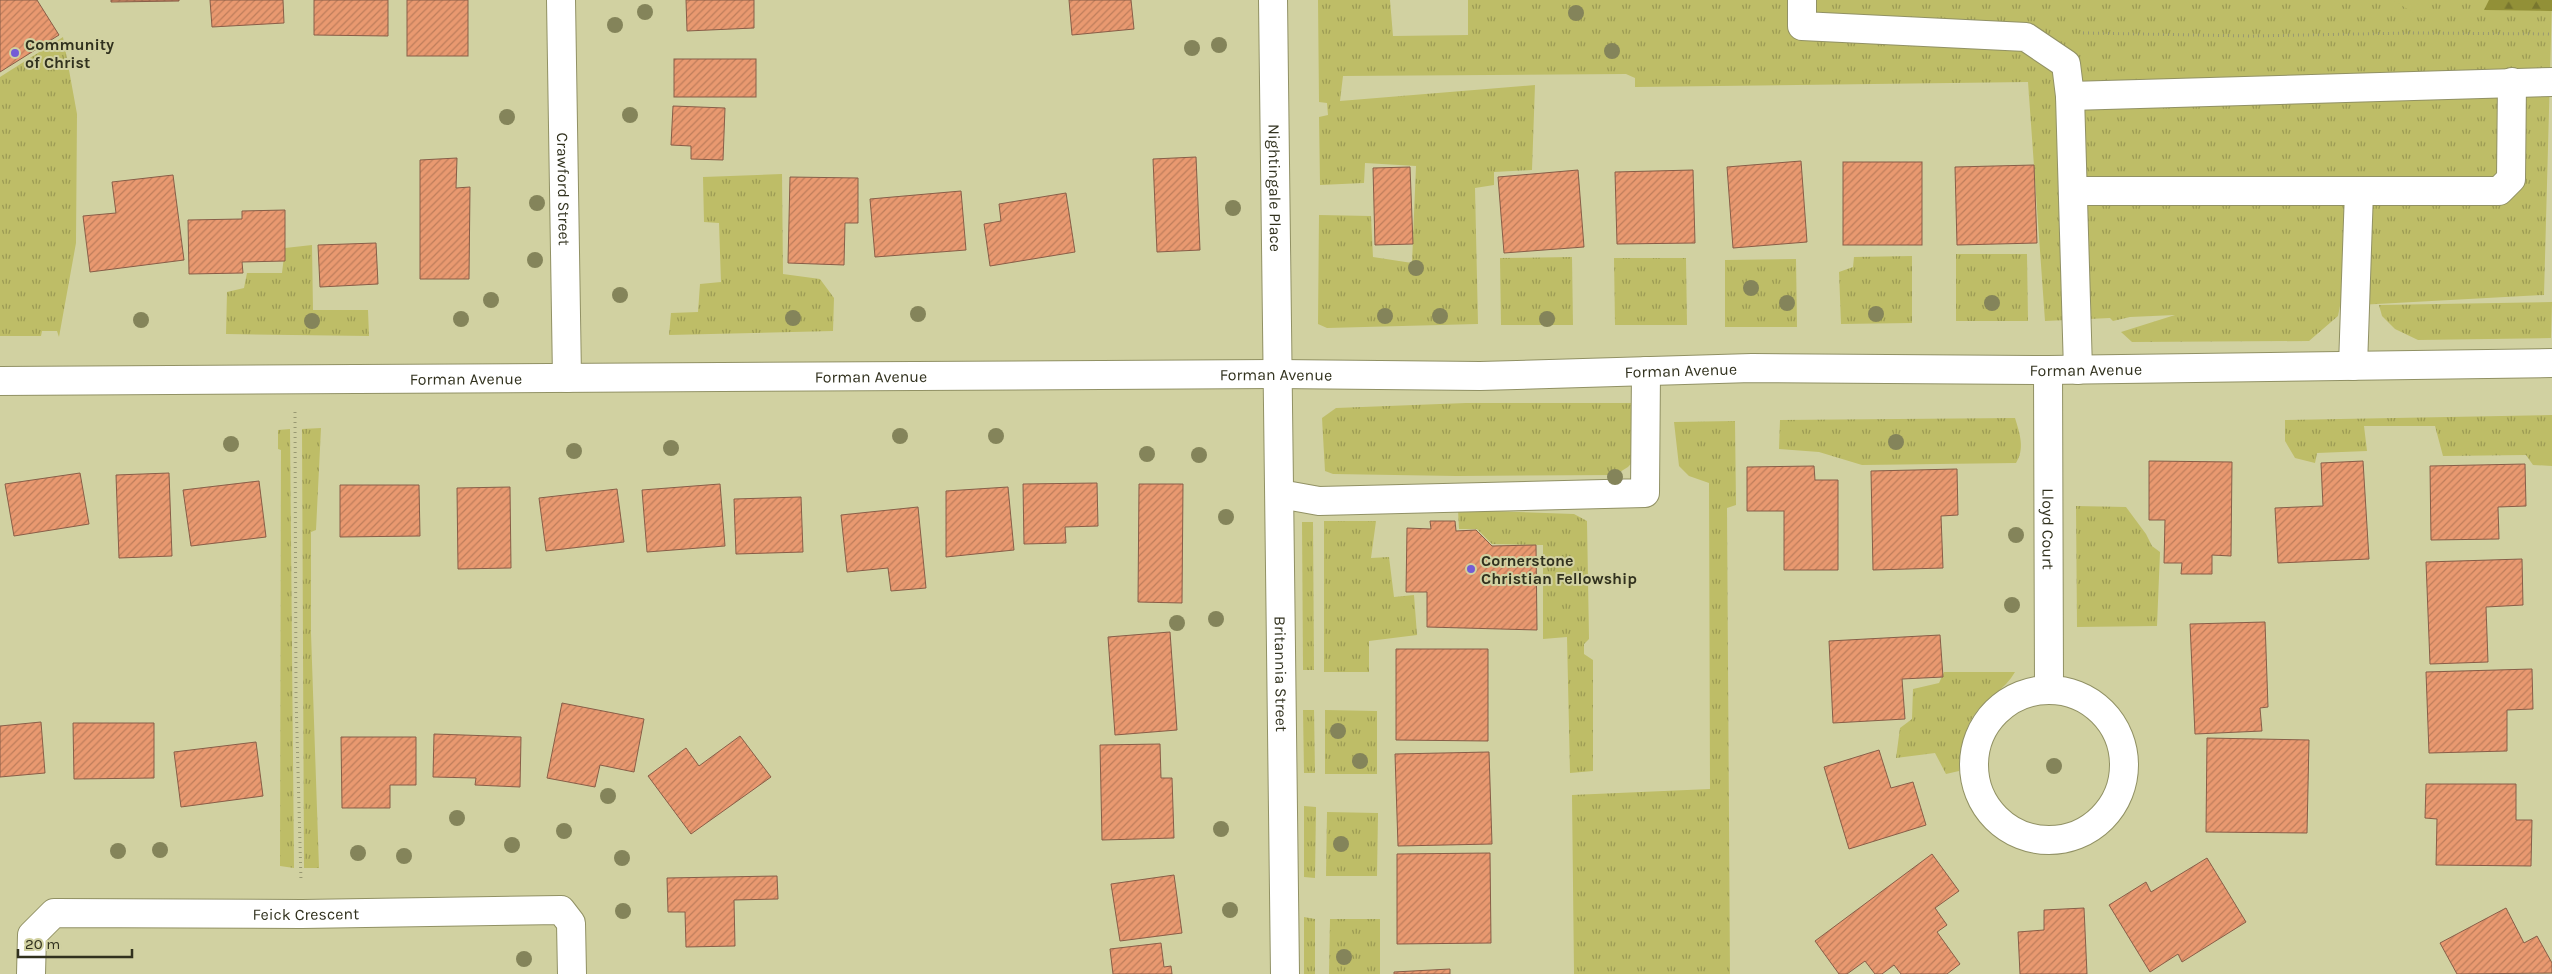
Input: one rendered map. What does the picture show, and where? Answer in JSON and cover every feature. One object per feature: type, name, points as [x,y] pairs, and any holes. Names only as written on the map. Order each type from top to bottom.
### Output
[{"type":"street","name":"Crawford Street","points":[[562,0],[567,378]]},
{"type":"street","name":"Nightingale Place","points":[[1273,0],[1278,374]]},
{"type":"street","points":[[1802,0],[1802,26],[2026,37],[2066,64],[2070,96],[2078,370]]},
{"type":"street","points":[[2073,191],[2499,191],[2510,179],[2512,82]]},
{"type":"street","points":[[2070,96],[2552,82]]},
{"type":"street","points":[[2353,366],[2359,191]]},
{"type":"street","name":"Forman Avenue","points":[[0,381],[1278,374],[1480,376],[1817,368],[2078,370],[2552,363]]},
{"type":"street","name":"Lloyd Court","points":[[2048,370],[2049,687]]},
{"type":"street","points":[[1280,494],[1319,501],[1645,493],[1646,371]]},
{"type":"street","name":"Britannia Street","points":[[1278,374],[1284,974]]},
{"type":"street","points":[[2049,687],[2084,699],[2105,715],[2118,738],[2124,763],[2123,778],[2114,802],[2098,823],[2069,838],[2043,841],[2007,828],[1988,811],[1976,785],[1973,758],[1980,733],[1998,708],[2021,695],[2049,687]]},
{"type":"street","name":"Feick Crescent","points":[[31,974],[32,934],[54,913],[302,914],[561,910],[571,923],[572,974]]},
{"type":"path","points":[[2079,33],[2251,36],[2411,33],[2552,34]]},
{"type":"path","points":[[295,380],[296,707],[302,914]]},
{"type":"green space","points":[[1318,0],[1390,0],[1393,36],[1468,35],[1468,0],[2552,0],[2544,295],[2340,306],[2338,316],[2309,341],[2132,342],[2121,332],[2175,315],[2130,317],[2113,321],[2110,318],[2045,321],[2028,82],[1635,87],[1635,78],[1626,74],[1343,76],[1340,101],[1535,85],[1532,170],[1494,172],[1494,185],[1475,188],[1478,324],[1327,328],[1318,324],[1319,215],[1371,216],[1373,257],[1412,263],[1416,166],[1365,163],[1364,183],[1320,185],[1319,117],[1328,115],[1327,103],[1319,102]]},
{"type":"green space","points":[[2393,0],[2434,0],[2423,19]]},
{"type":"green space","points":[[2489,0],[2552,0],[2552,11],[2484,10]]},
{"type":"green space","points":[[63,37],[77,114],[76,243],[59,337],[57,331],[42,331],[41,336],[0,336],[0,77]]},
{"type":"green space","points":[[782,174],[783,274],[820,279],[834,298],[833,331],[669,335],[671,313],[698,312],[700,284],[721,282],[719,223],[704,222],[703,177]]},
{"type":"green space","points":[[312,245],[313,310],[368,310],[369,336],[226,334],[227,292],[244,288],[247,273],[282,273],[285,248]]},
{"type":"green space","points":[[1956,254],[2027,254],[2028,321],[1956,321]]},
{"type":"green space","points":[[1912,256],[1912,323],[1841,324],[1839,272],[1853,267],[1854,257]]},
{"type":"green space","points":[[1572,257],[1573,325],[1501,325],[1500,258]]},
{"type":"green space","points":[[1614,258],[1686,258],[1687,325],[1615,325]]},
{"type":"green space","points":[[1796,259],[1797,327],[1725,327],[1725,260]]},
{"type":"green space","points":[[2552,302],[2551,338],[2418,340],[2395,329],[2382,316],[2379,305]]},
{"type":"green space","points":[[1466,403],[1631,403],[1636,406],[1638,456],[1628,467],[1615,475],[1456,476],[1333,474],[1325,471],[1322,418],[1336,408]]},
{"type":"green space","points":[[2552,415],[2552,466],[2533,465],[2526,455],[2443,456],[2435,426],[2364,426],[2367,451],[2317,453],[2315,463],[2295,458],[2285,441],[2285,420]]},
{"type":"green space","points":[[2015,418],[2021,447],[2016,463],[1862,465],[1819,452],[1779,449],[1780,420]]},
{"type":"green space","points":[[1735,421],[1736,505],[1727,508],[1730,974],[1574,974],[1572,795],[1710,789],[1709,483],[1689,476],[1679,466],[1674,422]]},
{"type":"green space","points":[[321,428],[316,530],[311,532],[311,633],[319,868],[304,868],[302,429]]},
{"type":"green space","points":[[290,429],[294,868],[280,866],[281,450],[278,449],[278,430]]},
{"type":"green space","points":[[2076,506],[2126,507],[2146,534],[2152,546],[2160,552],[2157,626],[2077,627]]},
{"type":"green space","points":[[1458,510],[1574,514],[1587,521],[1589,639],[1584,644],[1584,654],[1593,660],[1593,771],[1570,773],[1567,637],[1543,639],[1543,545],[1492,544],[1477,529],[1459,529]]},
{"type":"green space","points":[[1324,521],[1376,521],[1371,558],[1389,557],[1394,597],[1414,595],[1417,635],[1369,641],[1369,672],[1324,672]]},
{"type":"green space","points":[[1302,522],[1313,522],[1314,670],[1303,670]]},
{"type":"green space","points":[[1944,672],[2015,672],[2006,684],[1974,715],[1965,735],[1959,771],[1946,774],[1935,753],[1896,758],[1900,728],[1912,719],[1913,689],[1939,683]]},
{"type":"green space","points":[[1303,710],[1314,710],[1315,773],[1304,773]]},
{"type":"green space","points":[[1325,710],[1377,711],[1377,774],[1325,774]]},
{"type":"green space","points":[[1304,806],[1316,807],[1315,878],[1304,877]]},
{"type":"green space","points":[[1327,812],[1378,813],[1377,876],[1326,876]]},
{"type":"green space","points":[[1304,917],[1315,919],[1315,974],[1304,974]]},
{"type":"green space","points":[[1330,919],[1380,919],[1380,974],[1329,974]]},
{"type":"building","name":"Community of Christ","points":[[0,0],[37,0],[59,35],[0,72]]},
{"type":"building","points":[[111,0],[179,0],[179,1],[111,2]]},
{"type":"building","points":[[210,0],[283,0],[284,23],[212,27]]},
{"type":"building","points":[[314,0],[388,0],[388,36],[314,35]]},
{"type":"building","points":[[407,0],[468,0],[468,56],[407,56]]},
{"type":"building","points":[[686,0],[754,0],[754,28],[687,31]]},
{"type":"building","points":[[1069,0],[1131,0],[1134,29],[1072,35]]},
{"type":"building","points":[[674,59],[756,59],[756,97],[674,97]]},
{"type":"building","points":[[673,106],[725,108],[723,160],[691,159],[691,146],[671,145]]},
{"type":"building","points":[[1196,157],[1200,250],[1157,252],[1153,159]]},
{"type":"building","points":[[457,158],[456,188],[470,187],[469,279],[420,279],[420,160]]},
{"type":"building","points":[[1801,161],[1807,242],[1733,248],[1727,167]]},
{"type":"building","points":[[1843,162],[1922,162],[1922,245],[1843,245]]},
{"type":"building","points":[[2034,165],[2037,243],[1957,245],[1955,167]]},
{"type":"building","points":[[1410,167],[1413,244],[1375,245],[1373,168]]},
{"type":"building","points":[[1578,170],[1584,247],[1504,253],[1498,177]]},
{"type":"building","points":[[1693,170],[1695,243],[1617,244],[1615,172]]},
{"type":"building","points":[[173,175],[184,260],[90,272],[83,216],[116,213],[112,182]]},
{"type":"building","points":[[790,177],[858,178],[858,223],[845,223],[844,265],[788,263]]},
{"type":"building","points":[[961,191],[966,250],[875,257],[870,199]]},
{"type":"building","points":[[1066,193],[1075,252],[990,266],[984,224],[1001,221],[999,204]]},
{"type":"building","points":[[285,210],[285,261],[242,262],[243,273],[189,274],[188,220],[242,219],[242,211]]},
{"type":"building","points":[[376,243],[378,284],[320,287],[318,245]]},
{"type":"building","points":[[2149,461],[2232,462],[2231,556],[2212,555],[2212,574],[2181,574],[2182,563],[2164,563],[2165,520],[2149,520]]},
{"type":"building","points":[[2363,461],[2369,559],[2278,563],[2275,508],[2323,506],[2321,463]]},
{"type":"building","points":[[2525,464],[2526,506],[2498,507],[2499,539],[2431,540],[2430,466]]},
{"type":"building","points":[[1814,466],[1815,480],[1838,480],[1838,570],[1784,570],[1784,511],[1747,511],[1747,467]]},
{"type":"building","points":[[1957,469],[1958,515],[1941,516],[1943,568],[1873,570],[1871,471]]},
{"type":"building","points":[[80,473],[89,524],[14,536],[5,484]]},
{"type":"building","points":[[169,473],[172,556],[119,558],[116,475]]},
{"type":"building","points":[[259,481],[266,537],[191,546],[183,490]]},
{"type":"building","points":[[1097,483],[1098,526],[1065,527],[1066,543],[1024,544],[1023,484]]},
{"type":"building","points":[[720,484],[725,546],[647,552],[642,490]]},
{"type":"building","points":[[1139,484],[1183,484],[1182,603],[1138,602]]},
{"type":"building","points":[[340,485],[419,485],[420,536],[340,537]]},
{"type":"building","points":[[510,487],[511,568],[458,569],[457,488]]},
{"type":"building","points":[[1008,487],[1014,550],[946,557],[946,491]]},
{"type":"building","points":[[617,489],[624,542],[546,551],[539,498]]},
{"type":"building","points":[[801,497],[803,552],[736,554],[734,499]]},
{"type":"building","points":[[918,507],[926,588],[891,591],[888,568],[847,572],[841,515]]},
{"type":"building","name":"Cornerstone Christian Fellowship","points":[[1430,521],[1455,521],[1456,531],[1476,530],[1492,546],[1536,545],[1537,630],[1427,627],[1427,592],[1406,592],[1407,528],[1431,529]]},
{"type":"building","points":[[2522,559],[2523,605],[2486,607],[2488,662],[2430,664],[2426,562]]},
{"type":"building","points":[[2265,622],[2268,707],[2260,708],[2262,731],[2195,734],[2190,624]]},
{"type":"building","points":[[1170,632],[1177,730],[1115,735],[1108,637]]},
{"type":"building","points":[[1940,635],[1943,677],[1902,679],[1905,719],[1833,723],[1829,641]]},
{"type":"building","points":[[1396,649],[1488,649],[1488,741],[1396,740]]},
{"type":"building","points":[[2532,669],[2533,709],[2507,710],[2507,751],[2429,753],[2426,672]]},
{"type":"building","points":[[562,703],[644,719],[634,772],[600,765],[595,787],[547,778]]},
{"type":"building","points":[[41,722],[45,773],[0,777],[0,726]]},
{"type":"building","points":[[73,723],[154,723],[154,778],[74,779]]},
{"type":"building","points":[[434,734],[521,737],[520,787],[475,785],[476,778],[433,777]]},
{"type":"building","points":[[740,736],[771,777],[691,834],[648,776],[686,748],[699,766]]},
{"type":"building","points":[[341,737],[416,737],[416,785],[390,785],[390,808],[342,808]]},
{"type":"building","points":[[2207,738],[2309,740],[2307,833],[2206,832]]},
{"type":"building","points":[[256,742],[263,796],[181,807],[174,752]]},
{"type":"building","points":[[1160,744],[1161,778],[1172,778],[1174,838],[1102,840],[1100,745]]},
{"type":"building","points":[[1879,750],[1891,788],[1913,782],[1926,825],[1849,849],[1824,767]]},
{"type":"building","points":[[1489,752],[1492,844],[1398,846],[1395,754]]},
{"type":"building","points":[[2426,784],[2516,784],[2516,820],[2532,820],[2531,866],[2436,865],[2437,819],[2425,818]]},
{"type":"building","points":[[1490,853],[1491,943],[1397,944],[1397,854]]},
{"type":"building","points":[[1932,854],[1959,891],[1935,908],[1947,925],[1937,932],[1960,964],[1947,974],[1901,974],[1894,965],[1882,974],[1875,974],[1865,961],[1847,974],[1839,974],[1815,941]]},
{"type":"building","points":[[2207,858],[2246,922],[2182,962],[2178,954],[2150,972],[2109,905],[2146,882],[2151,892]]},
{"type":"building","points":[[1174,875],[1182,933],[1120,941],[1111,884]]},
{"type":"building","points":[[777,876],[778,899],[734,900],[735,946],[686,947],[685,912],[668,912],[667,878]]},
{"type":"building","points":[[2084,908],[2087,974],[2020,974],[2018,932],[2044,930],[2044,910]]},
{"type":"building","points":[[2506,908],[2524,943],[2537,936],[2552,963],[2552,973],[2457,974],[2440,943]]},
{"type":"building","points":[[1161,943],[1164,967],[1171,966],[1172,974],[1113,974],[1110,949]]},
{"type":"building","points":[[1450,969],[1450,974],[1394,974],[1394,972]]},
{"type":"place","name":"Community of Christ","points":[[15,53]]},
{"type":"place","name":"Cornerstone Christian Fellowship","points":[[1471,569]]}]
